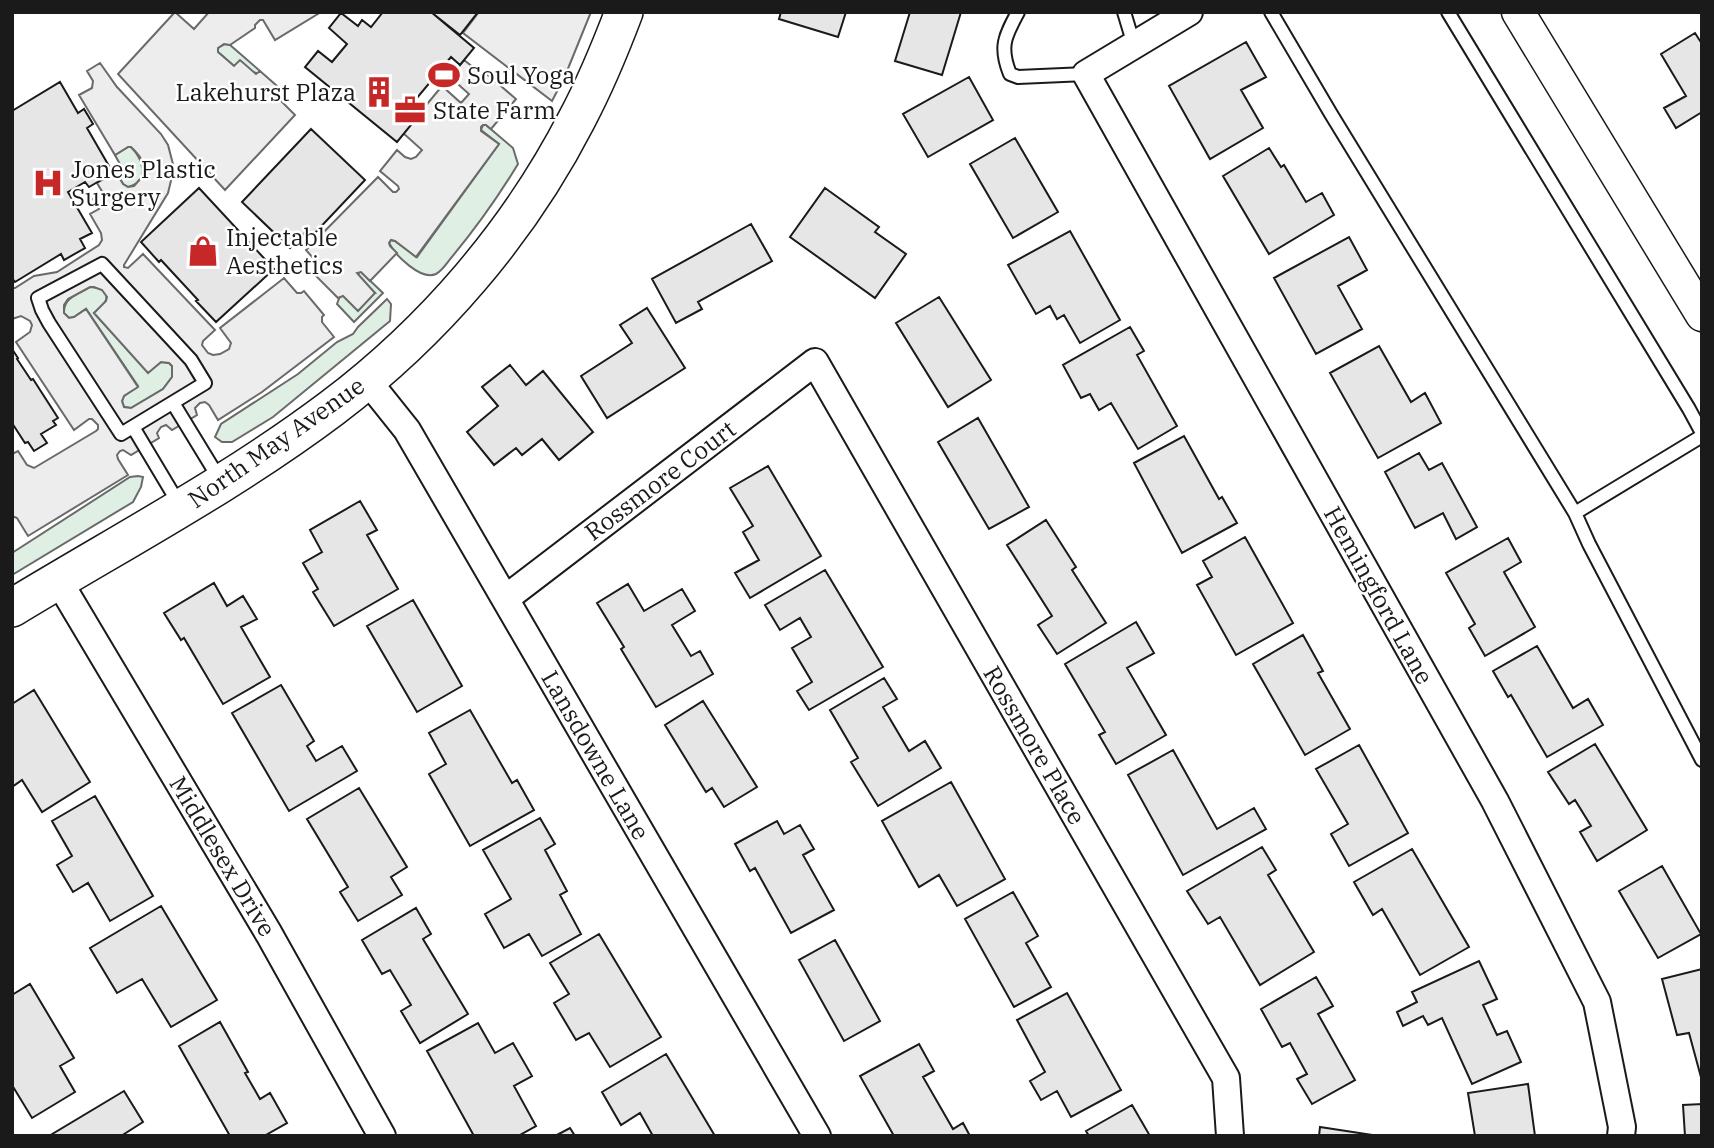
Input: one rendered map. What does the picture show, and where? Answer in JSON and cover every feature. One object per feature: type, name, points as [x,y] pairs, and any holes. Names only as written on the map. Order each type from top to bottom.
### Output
[{"type":"main road","name":"North May Avenue","points":[[12,608],[222,483],[332,408],[367,380],[433,319],[469,279],[533,194],[578,119],[624,12]]},
{"type":"street","points":[[1086,74],[1189,12]]},
{"type":"street","points":[[1518,12],[1702,315]]},
{"type":"street","name":"Hemingford Lane","points":[[1086,74],[1495,801],[1597,1002],[1622,1127],[1621,1136]]},
{"type":"street","name":"Rossmore Court","points":[[505,599],[815,362]]},
{"type":"street","name":"Rossmore Place","points":[[815,362],[1226,1078],[1230,1136]]},
{"type":"street","name":"Lansdowne Lane","points":[[367,380],[407,430],[817,1136]]},
{"type":"street","name":"Middlesex Drive","points":[[58,580],[270,934],[382,1136]]},
{"type":"lane","points":[[1018,12],[1005,35],[1003,58],[1010,74],[1018,77],[1086,74]]},
{"type":"lane","points":[[1124,12],[1134,45]]},
{"type":"lane","points":[[1271,12],[1575,513],[1588,544],[1702,760]]},
{"type":"lane","points":[[1448,12],[1689,409],[1702,435],[1575,513]]},
{"type":"lane","points":[[102,264],[191,360],[205,383],[173,402],[121,434],[49,323],[38,298],[102,264]]},
{"type":"lane","points":[[173,402],[222,483]]},
{"type":"lane","points":[[132,427],[181,508]]},
{"type":"green space","points":[[225,44],[230,45],[260,71],[259,74],[234,66],[218,52],[218,48]]},
{"type":"green space","points":[[483,125],[513,148],[518,164],[444,267],[436,274],[423,274],[403,260],[389,243],[391,240],[395,241],[417,257],[499,144],[481,130]]},
{"type":"green space","points":[[128,147],[139,157],[142,175],[135,184],[128,187],[116,172],[122,168],[115,155]]},
{"type":"green space","points":[[359,272],[383,293],[354,322],[337,304],[340,296],[375,293],[358,276]]},
{"type":"green space","points":[[90,287],[106,294],[106,300],[94,313],[148,372],[161,362],[172,366],[172,377],[163,389],[131,408],[124,407],[122,401],[124,396],[138,386],[86,309],[69,318],[64,313],[69,300]]},
{"type":"green space","points":[[387,299],[391,304],[390,321],[273,417],[232,442],[222,442],[215,437],[221,424],[298,374],[337,342],[353,334]]},
{"type":"green space","points":[[130,477],[143,477],[133,502],[12,575],[12,553]]},
{"type":"shaded area","points":[[175,12],[194,29],[209,12],[321,12],[275,40],[263,20],[260,20],[255,28],[230,45],[224,44],[218,48],[218,52],[234,66],[240,60],[256,74],[260,71],[285,93],[278,98],[295,115],[225,190],[118,74]]},
{"type":"shaded area","points":[[479,12],[591,12],[552,101],[463,33]]},
{"type":"shaded area","points":[[464,60],[488,75],[516,99],[491,129],[486,125],[481,127],[481,131],[499,144],[416,257],[391,240],[390,246],[397,253],[370,281],[361,272],[357,273],[375,293],[358,311],[343,296],[338,298],[314,274],[320,266],[306,250],[378,177],[393,192],[399,189],[380,171],[397,150],[411,159],[422,150],[403,133],[442,86],[461,103],[469,94],[450,77]]},
{"type":"shaded area","points":[[100,63],[117,87],[161,134],[168,145],[174,168],[168,193],[124,267],[128,268],[143,254],[215,330],[202,345],[213,355],[229,349],[231,343],[220,328],[284,278],[297,293],[304,291],[324,315],[322,322],[334,337],[262,392],[218,420],[209,405],[200,403],[195,408],[197,415],[172,430],[166,425],[161,427],[157,433],[159,438],[131,455],[120,451],[118,459],[128,475],[28,536],[17,518],[12,516],[12,454],[18,451],[27,465],[34,468],[96,431],[98,425],[89,419],[74,430],[16,342],[30,332],[32,325],[21,316],[12,319],[12,288],[34,276],[57,272],[99,245],[102,240],[101,233],[90,214],[99,209],[93,199],[103,193],[97,183],[116,172],[128,187],[134,186],[142,177],[140,157],[131,147],[115,155],[79,95],[92,88],[93,81],[87,71]],"holes":[[[94,287],[102,290],[107,297],[94,313],[148,373],[161,362],[172,366],[172,377],[163,389],[131,408],[124,407],[122,401],[124,396],[138,387],[86,309],[69,318],[64,313],[64,305],[68,299]]]},
{"type":"building","name":"Lakehurst Plaza","points":[[383,12],[431,12],[474,48],[460,65],[451,57],[401,117],[411,125],[397,142],[305,67],[318,51],[332,62],[347,44],[329,28],[341,13],[358,26],[362,20],[371,27]]},
{"type":"building","points":[[431,12],[478,12],[460,35]]},
{"type":"building","points":[[781,12],[846,12],[838,37],[779,19]]},
{"type":"building","points":[[910,12],[961,12],[942,75],[895,61]]},
{"type":"building","points":[[1695,33],[1702,44],[1702,112],[1676,128],[1664,108],[1686,96],[1661,54]]},
{"type":"building","points":[[1246,42],[1266,77],[1241,90],[1263,128],[1210,159],[1169,86]]},
{"type":"building","points":[[969,77],[993,120],[928,157],[903,114]]},
{"type":"building","name":"Jones Plastic Surgery","points":[[60,82],[78,113],[84,109],[93,124],[87,128],[113,173],[89,187],[85,182],[68,192],[92,233],[80,239],[85,248],[64,260],[61,254],[15,282],[12,278],[12,111]]},
{"type":"building","points":[[311,129],[365,180],[313,235],[308,229],[290,248],[242,202]]},
{"type":"building","points":[[1015,138],[1058,212],[1013,238],[970,164]]},
{"type":"building","points":[[1269,148],[1281,167],[1284,165],[1306,202],[1322,193],[1334,215],[1269,254],[1223,176]]},
{"type":"building","name":"Injectable Aesthetics","points":[[199,188],[274,269],[216,322],[161,260],[159,262],[141,242]]},
{"type":"building","points":[[825,188],[879,227],[875,232],[906,254],[875,298],[790,237]]},
{"type":"building","points":[[751,224],[772,261],[698,302],[702,309],[676,323],[652,279]]},
{"type":"building","points":[[1070,231],[1120,320],[1080,343],[1064,315],[1057,319],[1050,306],[1036,314],[1008,265]]},
{"type":"building","points":[[1349,237],[1367,270],[1338,286],[1362,329],[1316,354],[1274,278]]},
{"type":"building","points":[[939,297],[991,380],[948,407],[896,323]]},
{"type":"building","points":[[647,308],[685,368],[607,418],[581,376],[632,343],[620,325]]},
{"type":"building","points":[[1130,327],[1144,351],[1137,355],[1177,426],[1138,449],[1111,403],[1099,410],[1090,394],[1081,398],[1063,365]]},
{"type":"building","points":[[1379,346],[1411,402],[1425,393],[1441,423],[1378,458],[1330,373]]},
{"type":"building","points":[[12,349],[58,418],[53,421],[56,425],[41,434],[47,443],[34,451],[28,442],[25,443],[12,423]]},
{"type":"building","points":[[510,365],[526,385],[543,371],[593,432],[559,460],[542,439],[522,455],[516,448],[494,465],[467,432],[498,406],[482,387]]},
{"type":"building","points":[[978,418],[1029,507],[989,529],[938,442]]},
{"type":"building","points":[[1184,436],[1219,499],[1222,497],[1237,523],[1182,553],[1134,463]]},
{"type":"building","points":[[1419,453],[1429,470],[1442,463],[1477,527],[1456,539],[1443,513],[1415,528],[1385,472]]},
{"type":"building","points":[[768,466],[821,556],[750,598],[735,573],[759,560],[743,532],[753,526],[730,488]]},
{"type":"building","points":[[360,501],[377,530],[367,535],[398,589],[334,626],[313,592],[318,589],[303,563],[322,552],[310,530]]},
{"type":"building","points":[[1046,520],[1076,567],[1072,570],[1106,623],[1057,654],[1038,625],[1052,616],[1007,545]]},
{"type":"building","points":[[1245,537],[1293,623],[1236,655],[1197,585],[1212,577],[1203,561]]},
{"type":"building","points":[[1508,538],[1521,562],[1504,572],[1535,627],[1485,656],[1469,628],[1475,624],[1446,573]]},
{"type":"building","points":[[825,570],[883,667],[809,710],[797,691],[812,682],[792,648],[811,637],[800,618],[780,630],[765,605]]},
{"type":"building","points":[[214,583],[227,606],[243,596],[257,619],[241,627],[270,677],[223,704],[184,638],[181,640],[164,613]]},
{"type":"building","points":[[628,584],[644,611],[682,589],[695,611],[672,625],[691,656],[700,651],[713,674],[656,707],[597,603]]},
{"type":"building","points":[[413,600],[462,686],[417,712],[367,626]]},
{"type":"building","points":[[1136,622],[1154,653],[1127,668],[1166,735],[1116,764],[1099,735],[1105,732],[1065,664]]},
{"type":"building","points":[[1303,635],[1323,671],[1318,673],[1350,729],[1305,755],[1253,664]]},
{"type":"building","points":[[1537,646],[1573,708],[1588,699],[1603,725],[1547,757],[1511,695],[1508,697],[1493,671]]},
{"type":"building","points":[[884,678],[897,699],[883,707],[909,751],[925,741],[941,768],[878,806],[851,762],[858,758],[830,710]]},
{"type":"building","points":[[281,685],[314,741],[307,746],[316,761],[342,746],[357,771],[289,811],[232,713]]},
{"type":"building","points":[[34,690],[90,782],[42,812],[22,780],[12,787],[12,704]]},
{"type":"building","points":[[703,701],[757,787],[724,807],[712,788],[706,792],[665,725]]},
{"type":"building","points":[[470,710],[512,783],[517,780],[534,810],[470,846],[429,774],[446,764],[429,733]]},
{"type":"building","points":[[1595,744],[1647,830],[1597,861],[1580,832],[1591,826],[1575,800],[1569,804],[1548,772]]},
{"type":"building","points":[[1359,745],[1408,833],[1349,866],[1331,834],[1348,824],[1316,769]]},
{"type":"building","points":[[1173,750],[1217,829],[1254,808],[1266,829],[1183,875],[1128,775]]},
{"type":"building","points":[[951,782],[1005,879],[957,906],[939,875],[919,887],[882,821]]},
{"type":"building","points":[[359,788],[407,867],[391,877],[402,895],[358,921],[340,892],[348,887],[307,819]]},
{"type":"building","points":[[95,796],[153,896],[110,921],[88,883],[73,892],[57,865],[72,856],[52,821]]},
{"type":"building","points":[[540,818],[555,844],[545,850],[567,891],[560,895],[581,934],[542,956],[529,934],[504,948],[485,914],[511,899],[483,850]]},
{"type":"building","points":[[777,821],[784,834],[800,825],[814,849],[803,855],[834,910],[791,933],[755,868],[750,871],[735,844]]},
{"type":"building","points":[[1262,847],[1276,870],[1268,875],[1314,952],[1260,985],[1220,917],[1208,924],[1187,891]]},
{"type":"building","points":[[1412,849],[1469,947],[1420,975],[1382,909],[1373,915],[1354,882]]},
{"type":"building","points":[[1662,866],[1701,934],[1658,958],[1619,891]]},
{"type":"building","points":[[1013,892],[1038,936],[1026,943],[1051,987],[1014,1007],[965,919]]},
{"type":"building","points":[[161,906],[217,1000],[171,1027],[142,979],[117,993],[90,948]]},
{"type":"building","points":[[416,908],[431,934],[423,939],[468,1014],[420,1043],[401,1011],[411,1005],[390,970],[382,974],[362,940]]},
{"type":"building","points":[[599,934],[661,1037],[610,1067],[589,1033],[576,1040],[554,1003],[569,994],[550,963]]},
{"type":"building","points":[[835,940],[880,1021],[844,1041],[799,960]]},
{"type":"building","points":[[1479,961],[1497,999],[1483,1005],[1497,1035],[1507,1031],[1521,1062],[1472,1084],[1442,1018],[1428,1025],[1423,1016],[1403,1026],[1397,1012],[1417,1002],[1412,992]]},
{"type":"building","points":[[1702,969],[1702,1081],[1689,1033],[1677,1035],[1662,979]]},
{"type":"building","points":[[1316,977],[1333,1006],[1318,1014],[1355,1080],[1312,1104],[1297,1079],[1307,1074],[1290,1043],[1282,1047],[1261,1009]]},
{"type":"building","points":[[30,984],[74,1058],[60,1066],[75,1092],[32,1118],[12,1085],[12,995]]},
{"type":"building","points":[[1067,993],[1121,1090],[1071,1117],[1057,1091],[1041,1100],[1030,1081],[1045,1072],[1017,1020]]},
{"type":"building","points":[[220,1022],[260,1099],[270,1093],[287,1123],[264,1136],[230,1136],[179,1046]]},
{"type":"building","points":[[478,1023],[495,1053],[513,1043],[532,1076],[514,1086],[536,1126],[518,1136],[474,1136],[427,1051]]},
{"type":"building","points":[[919,1044],[934,1071],[923,1077],[953,1129],[963,1123],[970,1136],[894,1136],[860,1076]]},
{"type":"building","points":[[666,1054],[715,1136],[653,1136],[640,1113],[621,1125],[602,1092]]},
{"type":"building","points":[[1528,1084],[1535,1136],[1475,1136],[1468,1093]]},
{"type":"building","points":[[124,1091],[143,1122],[121,1136],[49,1136]]},
{"type":"building","points":[[1702,1104],[1702,1136],[1685,1136],[1683,1105]]},
{"type":"building","points":[[1132,1105],[1150,1136],[1089,1136],[1086,1131]]},
{"type":"building","points":[[1320,1127],[1379,1136],[1319,1136]]},
{"type":"building","points":[[570,1128],[575,1136],[555,1136]]},
{"type":"place","name":"Soul Yoga","points":[[444,75]]},
{"type":"place","name":"Lakehurst Plaza","points":[[379,92]]},
{"type":"place","name":"State Farm","points":[[410,110]]},
{"type":"place","name":"Jones Plastic Surgery","points":[[48,183]]},
{"type":"place","name":"Injectable Aesthetics","points":[[203,251]]}]
